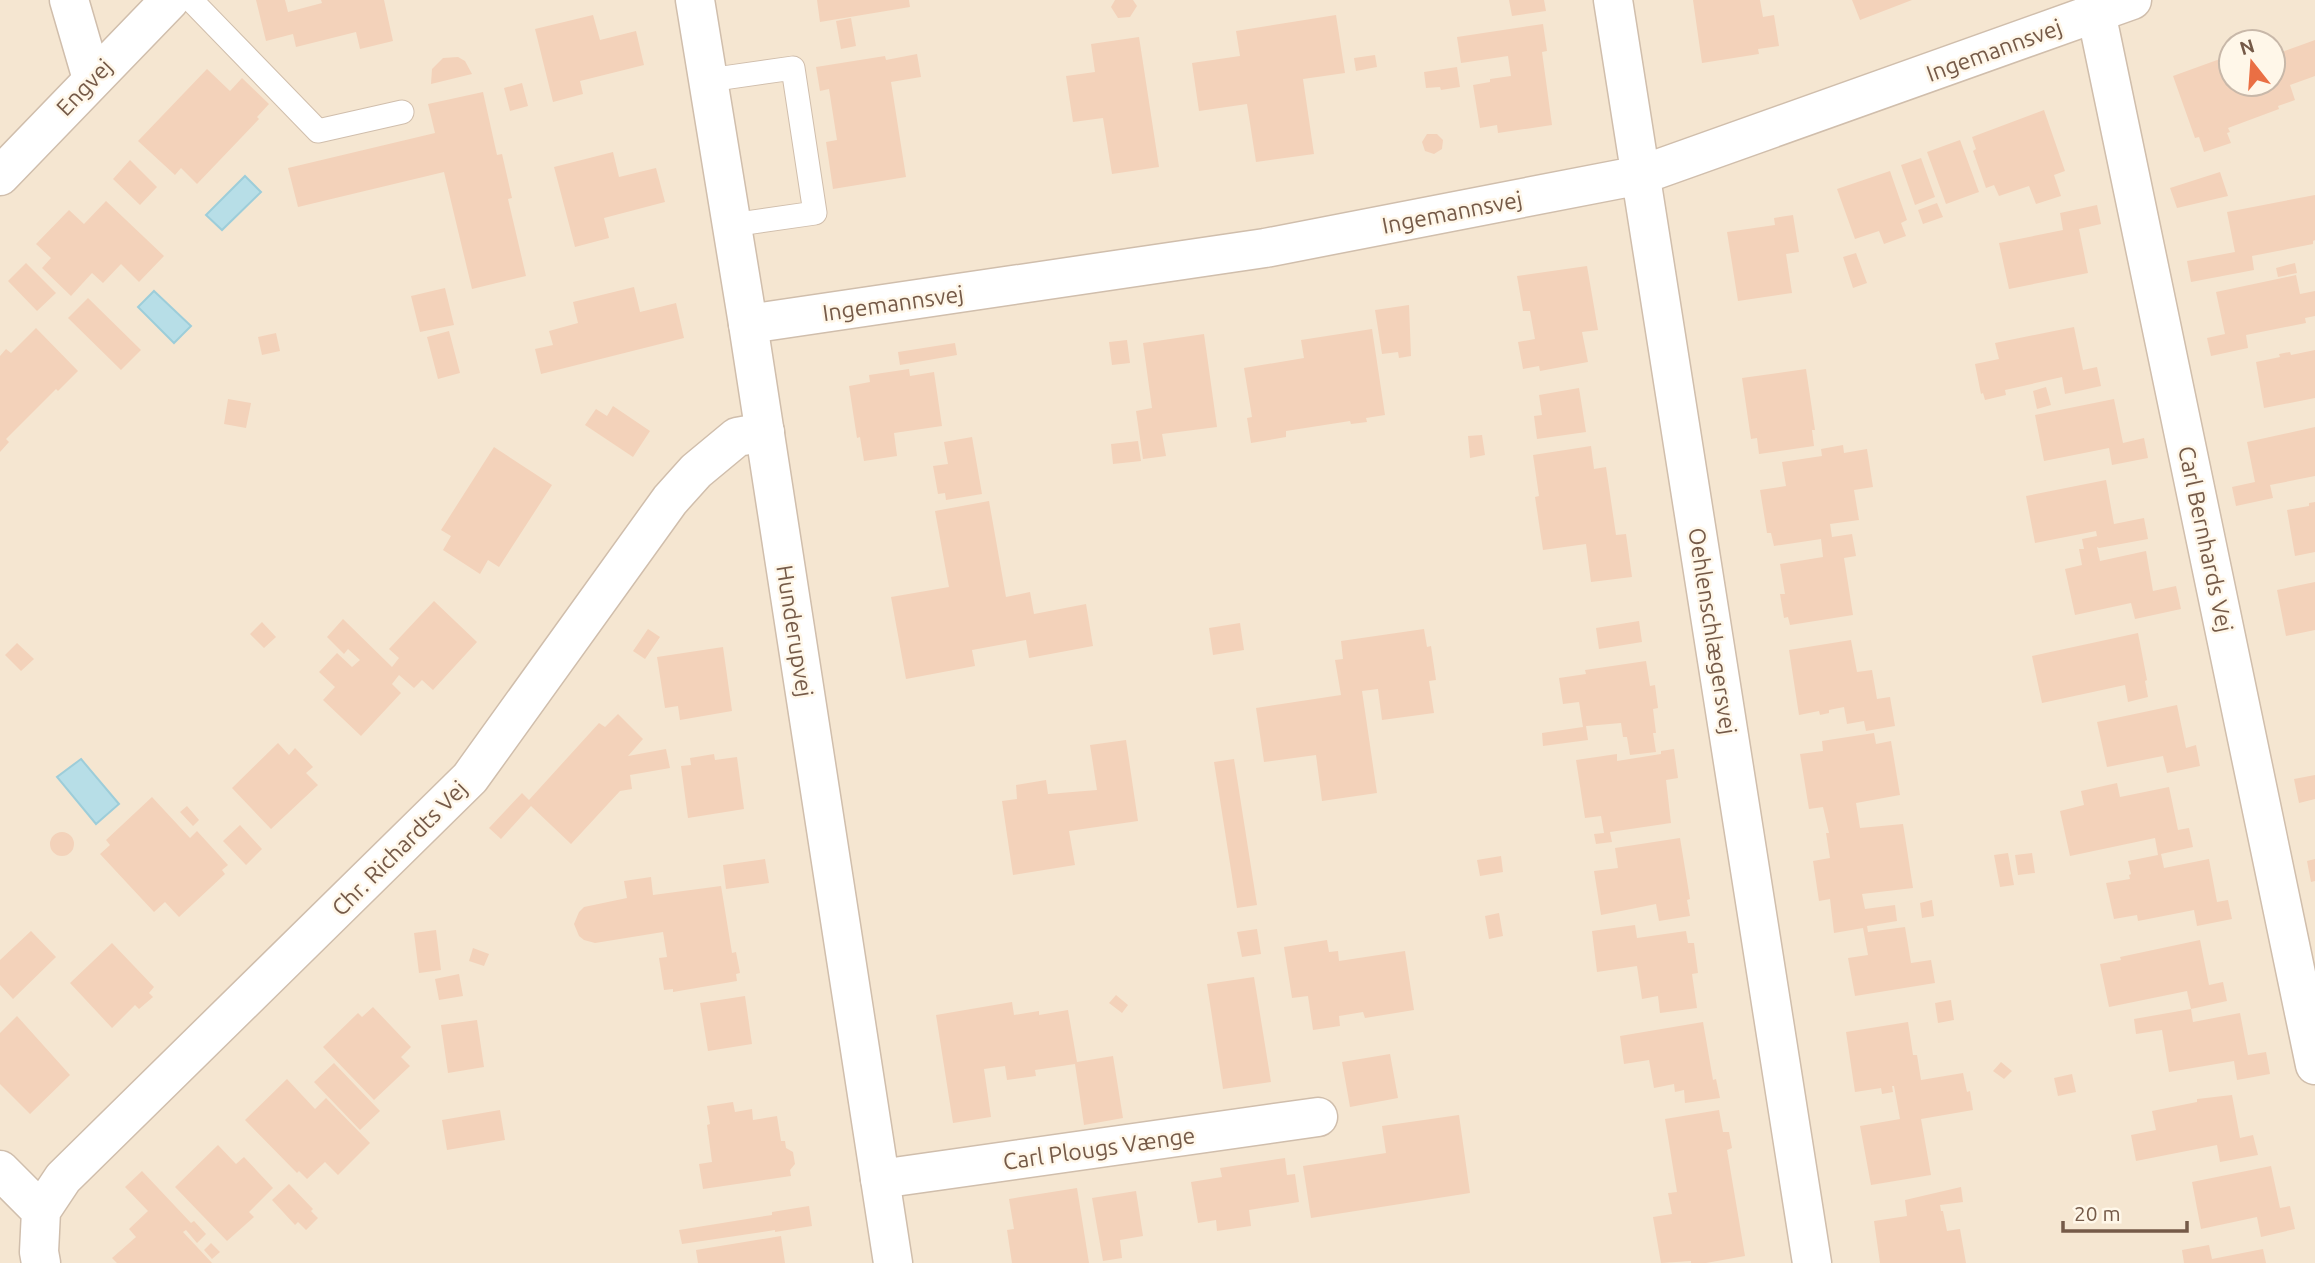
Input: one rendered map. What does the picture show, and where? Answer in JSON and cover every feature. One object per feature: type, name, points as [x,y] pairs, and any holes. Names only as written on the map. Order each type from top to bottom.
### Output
[{"type":"street","points":[[69,0],[92,79]]},
{"type":"street","name":"Engvej","points":[[0,176],[170,0]]},
{"type":"street","name":"Hunderupvej","points":[[695,0],[765,432],[893,1263]]},
{"type":"street","name":"Oehlenschlægersvej","points":[[1613,0],[1812,1263]]},
{"type":"street","name":"Ingemannsvej","points":[[748,324],[1265,248],[1641,175],[2132,0]]},
{"type":"street","name":"Carl Bernhards Vej","points":[[2096,12],[2315,1065]]},
{"type":"street","name":"Chr. Richardts Vej","points":[[41,1211],[63,1178],[470,778],[670,500],[696,471],[737,437],[765,432]]},
{"type":"street","name":"Carl Plougs Vænge","points":[[880,1179],[1318,1117]]},
{"type":"street","points":[[0,1170],[41,1211],[41,1263]]},
{"type":"lane","points":[[191,0],[318,131],[402,112]]},
{"type":"lane","points":[[709,80],[793,68],[815,213],[732,225]]},
{"type":"shaded area","points":[[0,0],[2315,0],[2315,1263],[0,1263]]},
{"type":"water","points":[[245,176],[261,192],[222,230],[206,215]]},
{"type":"water","points":[[154,291],[191,326],[174,343],[138,307]]},
{"type":"water","points":[[81,759],[119,804],[96,824],[57,777]]},
{"type":"building","points":[[256,0],[285,0],[288,12],[322,3],[321,0],[384,0],[393,41],[360,49],[356,32],[296,47],[293,34],[266,41]]},
{"type":"building","points":[[817,0],[909,0],[910,7],[820,22]]},
{"type":"building","points":[[1115,0],[1133,0],[1137,6],[1130,17],[1118,18],[1111,7]]},
{"type":"building","points":[[1509,0],[1544,0],[1546,11],[1512,16]]},
{"type":"building","points":[[1693,0],[1760,0],[1763,17],[1774,15],[1779,46],[1758,49],[1759,54],[1702,63]]},
{"type":"building","points":[[1852,0],[1912,0],[1860,20]]},
{"type":"building","points":[[593,15],[600,40],[636,31],[644,65],[580,81],[583,94],[553,102],[535,29]]},
{"type":"building","points":[[1336,15],[1345,73],[1303,79],[1314,154],[1256,162],[1247,104],[1199,111],[1192,63],[1240,56],[1236,31]]},
{"type":"building","points":[[851,18],[856,46],[841,49],[836,21]]},
{"type":"building","points":[[1543,24],[1547,51],[1542,52],[1552,125],[1498,133],[1497,125],[1480,128],[1473,85],[1511,76],[1508,56],[1461,63],[1457,37]]},
{"type":"building","points":[[1139,37],[1159,167],[1112,174],[1103,118],[1073,122],[1066,76],[1095,72],[1091,44]]},
{"type":"building","points":[[2315,40],[2315,76],[2290,85],[2295,100],[2278,106],[2279,109],[2228,128],[2231,143],[2204,152],[2199,137],[2195,138],[2173,76],[2217,60],[2217,98],[2287,98],[2287,50]]},
{"type":"building","points":[[917,54],[921,77],[891,82],[906,177],[833,189],[826,142],[837,140],[829,89],[820,91],[816,67],[885,56],[886,60]]},
{"type":"building","points":[[1375,55],[1377,67],[1356,71],[1354,58]]},
{"type":"building","points":[[458,57],[465,61],[472,74],[431,84],[432,69],[443,58]]},
{"type":"building","points":[[1457,67],[1460,87],[1441,90],[1440,87],[1426,88],[1424,72]]},
{"type":"building","points":[[207,69],[230,91],[242,78],[269,104],[257,117],[259,119],[197,184],[181,168],[175,175],[138,141]]},
{"type":"building","points":[[522,83],[528,106],[510,111],[504,88]]},
{"type":"building","points":[[483,92],[497,155],[502,154],[512,198],[508,199],[526,276],[472,289],[444,172],[298,207],[288,168],[435,133],[428,104]]},
{"type":"building","points":[[2044,110],[2065,171],[2054,175],[2061,196],[2036,204],[2029,186],[1999,196],[1994,185],[1986,188],[1973,151],[1976,149],[1972,137]]},
{"type":"building","points":[[1427,134],[1437,134],[1443,140],[1442,149],[1434,154],[1425,151],[1422,142]]},
{"type":"building","points":[[1960,140],[1979,192],[1946,204],[1927,152]]},
{"type":"building","points":[[613,152],[619,177],[656,168],[665,202],[604,218],[609,238],[575,247],[554,167]]},
{"type":"building","points":[[1921,158],[1935,197],[1915,205],[1901,165]]},
{"type":"building","points":[[130,160],[157,187],[140,205],[113,179]]},
{"type":"building","points":[[1890,171],[1907,220],[1901,223],[1906,236],[1884,244],[1879,231],[1855,239],[1837,189]]},
{"type":"building","points":[[2220,172],[2228,196],[2177,208],[2170,188]]},
{"type":"building","points":[[2315,195],[2313,244],[2252,256],[2254,270],[2191,282],[2187,261],[2235,252],[2227,212]]},
{"type":"building","points":[[106,201],[164,256],[139,282],[121,264],[103,283],[92,273],[71,296],[42,268],[51,258],[36,244],[69,210],[84,224]]},
{"type":"building","points":[[1937,203],[1943,217],[1923,224],[1918,210]]},
{"type":"building","points":[[2097,205],[2101,224],[2079,229],[2088,273],[2009,289],[1999,243],[2063,230],[2060,213]]},
{"type":"building","points":[[1793,215],[1799,252],[1786,254],[1792,293],[1738,301],[1727,232],[1775,225],[1774,218]]},
{"type":"building","points":[[1856,253],[1867,283],[1853,288],[1843,257]]},
{"type":"building","points":[[26,263],[56,293],[37,311],[8,281]]},
{"type":"building","points":[[2295,263],[2297,273],[2278,277],[2276,268]]},
{"type":"building","points":[[1587,266],[1598,330],[1582,332],[1588,362],[1540,371],[1539,366],[1523,369],[1518,342],[1535,339],[1530,311],[1523,311],[1517,276]]},
{"type":"building","points":[[2296,275],[2300,294],[2315,291],[2315,316],[2305,318],[2306,323],[2246,335],[2248,348],[2211,356],[2207,338],[2225,334],[2216,292]]},
{"type":"building","points":[[634,287],[640,312],[676,303],[684,338],[541,374],[535,349],[553,345],[549,331],[578,323],[573,302]]},
{"type":"building","points":[[445,288],[454,325],[420,332],[411,296]]},
{"type":"building","points":[[88,298],[141,350],[121,370],[68,318]]},
{"type":"building","points":[[1409,305],[1411,356],[1399,358],[1398,352],[1382,354],[1375,310]]},
{"type":"building","points":[[2074,327],[2083,370],[2097,367],[2101,386],[2065,394],[2062,377],[2005,390],[2006,395],[1985,400],[1983,393],[1981,394],[1975,364],[1999,359],[1995,343]]},
{"type":"building","points":[[36,328],[78,371],[6,439],[9,442],[0,452],[0,356],[6,349],[11,353]]},
{"type":"building","points":[[1372,329],[1385,415],[1366,418],[1367,422],[1351,424],[1350,421],[1286,431],[1286,437],[1251,443],[1247,418],[1252,417],[1244,368],[1304,358],[1301,340]]},
{"type":"building","points":[[449,331],[460,373],[438,379],[427,337]]},
{"type":"building","points":[[276,333],[280,351],[262,355],[258,337]]},
{"type":"building","points":[[1204,334],[1217,427],[1162,434],[1166,456],[1143,459],[1136,411],[1152,408],[1143,343]]},
{"type":"building","points":[[1127,340],[1130,363],[1112,365],[1109,342]]},
{"type":"building","points":[[955,343],[957,355],[900,365],[898,352]]},
{"type":"building","points":[[2315,350],[2315,398],[2264,408],[2256,362],[2280,357],[2279,354],[2290,352],[2291,355]]},
{"type":"building","points":[[909,369],[910,376],[934,372],[942,426],[894,433],[897,456],[864,461],[860,437],[857,438],[849,386],[870,382],[869,375]]},
{"type":"building","points":[[1806,369],[1815,430],[1812,430],[1814,446],[1759,454],[1757,438],[1751,439],[1742,378]]},
{"type":"building","points":[[2046,387],[2051,405],[2037,409],[2033,391]]},
{"type":"building","points":[[1579,388],[1586,432],[1537,439],[1534,416],[1542,415],[1539,395]]},
{"type":"building","points":[[228,399],[251,403],[246,428],[224,424]]},
{"type":"building","points":[[2114,399],[2123,443],[2144,438],[2148,458],[2112,465],[2109,448],[2044,461],[2035,415]]},
{"type":"building","points":[[613,406],[650,431],[633,457],[585,425],[596,409],[607,416]]},
{"type":"building","points":[[2315,427],[2315,476],[2270,485],[2273,498],[2236,506],[2232,487],[2255,482],[2247,442]]},
{"type":"building","points":[[1482,435],[1485,455],[1470,458],[1468,436]]},
{"type":"building","points":[[972,437],[982,494],[946,500],[945,493],[938,494],[933,466],[948,464],[944,442]]},
{"type":"building","points":[[1138,441],[1141,461],[1113,464],[1111,444]]},
{"type":"building","points":[[1843,445],[1844,453],[1867,449],[1873,487],[1854,490],[1859,520],[1830,524],[1832,537],[1852,534],[1856,556],[1844,558],[1853,615],[1790,625],[1788,617],[1784,618],[1780,594],[1785,594],[1780,564],[1823,557],[1821,539],[1774,546],[1771,533],[1767,533],[1760,490],[1786,486],[1782,462],[1822,456],[1821,449]]},
{"type":"building","points":[[1591,446],[1594,469],[1606,467],[1616,535],[1626,534],[1632,577],[1591,582],[1586,544],[1543,550],[1535,497],[1539,496],[1533,455]]},
{"type":"building","points":[[494,447],[552,485],[499,567],[488,560],[480,574],[443,550],[451,536],[441,530]]},
{"type":"building","points":[[2106,480],[2114,524],[2144,518],[2148,539],[2097,547],[2100,561],[2146,551],[2153,591],[2176,586],[2181,609],[2135,619],[2131,603],[2075,615],[2065,569],[2082,565],[2079,549],[2084,549],[2082,539],[2097,536],[2096,531],[2035,543],[2026,496]]},
{"type":"building","points":[[989,501],[1006,597],[1030,592],[1034,614],[1086,604],[1093,646],[1029,658],[1026,640],[972,650],[975,666],[906,679],[891,597],[949,587],[935,511]]},
{"type":"building","points":[[2315,502],[2315,552],[2295,556],[2287,510],[2309,506],[2309,503]]},
{"type":"building","points":[[2315,582],[2315,630],[2286,636],[2277,590]]},
{"type":"building","points":[[434,601],[477,642],[433,690],[422,680],[414,688],[399,675],[392,684],[401,693],[361,736],[323,700],[335,687],[319,672],[337,653],[352,667],[360,660],[348,649],[344,654],[327,637],[343,619],[392,667],[399,658],[389,649]]},
{"type":"building","points":[[1639,621],[1642,642],[1599,649],[1596,628]]},
{"type":"building","points":[[262,622],[276,637],[264,648],[250,634]]},
{"type":"building","points":[[1240,623],[1244,650],[1213,655],[1209,628]]},
{"type":"building","points":[[648,629],[660,637],[645,659],[633,651]]},
{"type":"building","points":[[1424,629],[1427,647],[1431,646],[1436,680],[1429,681],[1434,713],[1382,720],[1378,689],[1362,691],[1377,793],[1322,801],[1316,755],[1264,762],[1256,708],[1341,695],[1335,660],[1343,659],[1341,641]]},
{"type":"building","points":[[2138,633],[2148,697],[2128,702],[2125,685],[2042,703],[2032,656]]},
{"type":"building","points":[[1851,640],[1857,672],[1872,670],[1877,699],[1890,697],[1895,726],[1866,731],[1864,721],[1847,724],[1844,707],[1820,715],[1819,711],[1799,715],[1789,650]]},
{"type":"building","points":[[17,643],[34,659],[21,671],[5,655]]},
{"type":"building","points":[[723,647],[732,711],[680,720],[678,706],[665,708],[657,657]]},
{"type":"building","points":[[1646,661],[1650,686],[1655,685],[1658,708],[1653,709],[1656,752],[1630,755],[1621,723],[1586,726],[1588,740],[1543,746],[1542,733],[1583,727],[1579,702],[1563,704],[1559,678],[1586,674],[1585,670]]},
{"type":"building","points":[[2177,705],[2186,748],[2196,745],[2200,766],[2167,773],[2163,756],[2107,767],[2097,722]]},
{"type":"building","points":[[618,714],[643,739],[628,756],[666,749],[670,768],[630,775],[632,789],[620,791],[571,844],[531,806],[501,839],[489,828],[522,793],[529,800],[599,723],[605,727]]},
{"type":"building","points":[[1874,733],[1876,744],[1891,741],[1900,795],[1856,803],[1860,828],[1903,824],[1913,888],[1862,894],[1865,909],[1895,905],[1897,921],[1867,926],[1868,932],[1905,927],[1911,963],[1931,960],[1935,983],[1855,996],[1848,958],[1868,955],[1863,928],[1834,933],[1830,899],[1819,901],[1813,861],[1830,858],[1826,833],[1829,833],[1823,807],[1809,809],[1800,754],[1823,751],[1822,741]]},
{"type":"building","points":[[1126,740],[1138,821],[1069,831],[1075,865],[1013,875],[1002,801],[1017,799],[1016,785],[1046,780],[1048,794],[1097,790],[1090,745]]},
{"type":"building","points":[[278,743],[289,755],[295,748],[313,767],[306,773],[318,785],[271,829],[232,788]]},
{"type":"building","points":[[1674,749],[1678,778],[1666,780],[1671,823],[1610,832],[1612,842],[1596,844],[1594,834],[1604,833],[1601,816],[1585,818],[1576,760],[1617,754],[1617,761],[1661,754],[1661,751]]},
{"type":"building","points":[[714,754],[715,760],[737,757],[744,809],[688,818],[681,766],[691,765],[690,758]]},
{"type":"building","points":[[1234,759],[1257,905],[1237,908],[1214,762]]},
{"type":"building","points":[[2315,775],[2315,799],[2299,803],[2294,779]]},
{"type":"building","points":[[2117,783],[2120,797],[2169,787],[2178,830],[2189,828],[2193,847],[2161,854],[2164,868],[2209,859],[2217,902],[2228,900],[2232,919],[2197,926],[2194,910],[2138,921],[2137,915],[2114,919],[2106,883],[2130,879],[2128,861],[2158,855],[2155,838],[2070,856],[2060,811],[2084,805],[2081,791]]},
{"type":"building","points":[[152,797],[190,838],[197,831],[228,865],[222,870],[225,874],[179,917],[165,902],[154,912],[100,854],[110,845],[106,840]]},
{"type":"building","points":[[187,806],[199,820],[193,826],[180,812]]},
{"type":"building","points":[[240,825],[262,849],[246,865],[223,841]]},
{"type":"building","points":[[62,832],[71,835],[74,844],[71,853],[62,856],[53,853],[50,844],[53,835]]},
{"type":"building","points":[[1680,838],[1690,899],[1687,900],[1690,916],[1659,921],[1656,904],[1601,915],[1594,871],[1618,868],[1615,848]]},
{"type":"building","points":[[2008,853],[2014,885],[2000,887],[1994,855]]},
{"type":"building","points":[[2032,853],[2035,873],[2018,875],[2015,855]]},
{"type":"building","points":[[1501,856],[1503,872],[1480,876],[1477,860]]},
{"type":"building","points":[[765,859],[769,883],[726,889],[723,865]]},
{"type":"building","points":[[2315,859],[2315,881],[2311,882],[2307,861]]},
{"type":"building","points":[[651,877],[653,895],[721,886],[732,953],[736,952],[740,973],[736,974],[737,981],[673,992],[673,989],[664,990],[659,958],[667,957],[663,932],[595,943],[579,936],[574,924],[584,907],[627,898],[624,881]]},
{"type":"building","points":[[1932,900],[1934,916],[1922,918],[1920,903]]},
{"type":"building","points":[[1499,913],[1503,936],[1489,939],[1485,916]]},
{"type":"building","points":[[1635,925],[1637,938],[1686,931],[1688,943],[1694,943],[1698,973],[1692,974],[1697,1008],[1660,1013],[1658,996],[1642,999],[1637,966],[1597,972],[1592,931]]},
{"type":"building","points":[[1257,929],[1261,954],[1242,957],[1237,932]]},
{"type":"building","points":[[436,930],[441,970],[419,973],[414,933]]},
{"type":"building","points":[[31,931],[56,957],[13,999],[0,985],[0,960]]},
{"type":"building","points":[[1327,940],[1329,952],[1338,951],[1339,961],[1405,951],[1414,1010],[1365,1018],[1363,1012],[1339,1016],[1340,1026],[1313,1030],[1308,996],[1292,998],[1284,947]]},
{"type":"building","points":[[2200,940],[2209,985],[2223,982],[2227,1001],[2191,1009],[2187,991],[2109,1007],[2100,964],[2121,960],[2120,957]]},
{"type":"building","points":[[112,943],[154,987],[149,993],[153,997],[139,1009],[135,1005],[112,1028],[70,983]]},
{"type":"building","points":[[473,948],[489,954],[484,966],[469,961]]},
{"type":"building","points":[[459,974],[463,996],[439,1000],[435,979]]},
{"type":"building","points":[[1254,977],[1271,1082],[1223,1089],[1207,984]]},
{"type":"building","points":[[1116,995],[1128,1005],[1122,1013],[1109,1003]]},
{"type":"building","points":[[745,996],[752,1044],[708,1051],[700,1003]]},
{"type":"building","points":[[1951,1000],[1954,1020],[1938,1023],[1935,1003]]},
{"type":"building","points":[[1012,1002],[1014,1015],[1039,1011],[1039,1015],[1068,1010],[1077,1062],[1113,1056],[1123,1118],[1084,1125],[1075,1064],[1035,1070],[1036,1076],[1007,1080],[1005,1066],[984,1069],[991,1117],[953,1123],[936,1015]]},
{"type":"building","points":[[373,1007],[411,1047],[401,1057],[410,1066],[374,1100],[323,1047],[358,1013],[362,1017]]},
{"type":"building","points":[[2191,1009],[2193,1022],[2240,1013],[2248,1055],[2266,1052],[2270,1074],[2237,1080],[2234,1061],[2169,1072],[2162,1030],[2136,1034],[2134,1019]]},
{"type":"building","points":[[17,1016],[70,1075],[30,1114],[0,1084],[0,1033]]},
{"type":"building","points":[[477,1020],[484,1067],[448,1073],[441,1025]]},
{"type":"building","points":[[1703,1022],[1713,1080],[1716,1079],[1720,1098],[1685,1103],[1684,1090],[1675,1092],[1674,1084],[1654,1088],[1649,1060],[1624,1064],[1620,1036]]},
{"type":"building","points":[[1908,1022],[1913,1055],[1917,1055],[1921,1080],[1963,1073],[1973,1110],[1921,1119],[1931,1175],[1871,1185],[1860,1126],[1900,1119],[1894,1086],[1893,1092],[1882,1094],[1881,1088],[1855,1092],[1846,1032]]},
{"type":"building","points":[[1390,1054],[1398,1098],[1350,1107],[1342,1062]]},
{"type":"building","points":[[2001,1062],[2012,1071],[2004,1079],[1993,1071]]},
{"type":"building","points":[[334,1063],[380,1111],[360,1130],[314,1082]]},
{"type":"building","points":[[2072,1074],[2076,1092],[2058,1096],[2054,1078]]},
{"type":"building","points":[[287,1079],[315,1109],[326,1098],[370,1143],[338,1175],[325,1162],[307,1179],[299,1171],[297,1173],[245,1120]]},
{"type":"building","points":[[2232,1095],[2240,1138],[2253,1135],[2258,1155],[2220,1162],[2217,1145],[2136,1161],[2131,1135],[2156,1130],[2152,1111],[2197,1102],[2197,1099]]},
{"type":"building","points":[[733,1102],[735,1112],[752,1109],[753,1120],[777,1116],[781,1141],[785,1141],[786,1148],[793,1152],[795,1164],[790,1170],[791,1176],[703,1189],[699,1164],[712,1162],[707,1106]]},
{"type":"building","points":[[500,1110],[505,1140],[447,1150],[442,1120]]},
{"type":"building","points":[[1719,1110],[1723,1132],[1729,1132],[1732,1148],[1727,1150],[1745,1256],[1706,1263],[1661,1263],[1653,1217],[1672,1214],[1668,1193],[1677,1192],[1665,1119]]},
{"type":"building","points":[[1459,1115],[1470,1193],[1311,1218],[1303,1166],[1386,1153],[1382,1126]]},
{"type":"building","points":[[218,1145],[236,1164],[244,1157],[273,1188],[249,1212],[254,1217],[227,1241],[175,1187]]},
{"type":"building","points":[[1285,1158],[1287,1175],[1295,1174],[1299,1202],[1249,1210],[1251,1226],[1217,1231],[1216,1220],[1198,1223],[1191,1182],[1222,1177],[1220,1168]]},
{"type":"building","points":[[2271,1166],[2280,1208],[2290,1206],[2295,1229],[2261,1237],[2257,1217],[2201,1229],[2192,1182]]},
{"type":"building","points":[[142,1171],[191,1223],[194,1221],[206,1234],[197,1243],[186,1230],[183,1232],[212,1263],[117,1263],[112,1258],[136,1237],[129,1229],[148,1211],[125,1187]]},
{"type":"building","points":[[289,1184],[318,1218],[306,1230],[298,1222],[295,1225],[272,1200]]},
{"type":"building","points":[[1961,1187],[1963,1202],[1940,1205],[1947,1231],[1960,1229],[1966,1263],[1880,1263],[1874,1221],[1907,1216],[1905,1200]]},
{"type":"building","points":[[1077,1188],[1089,1263],[1012,1263],[1007,1230],[1014,1229],[1009,1199]]},
{"type":"building","points":[[1136,1191],[1143,1236],[1120,1240],[1122,1258],[1103,1261],[1092,1198]]},
{"type":"building","points":[[809,1206],[812,1226],[682,1244],[679,1230],[772,1215],[772,1212]]},
{"type":"building","points":[[781,1236],[785,1263],[698,1263],[696,1250]]},
{"type":"building","points":[[211,1243],[220,1252],[212,1259],[204,1250]]},
{"type":"building","points":[[2209,1245],[2212,1259],[2263,1249],[2266,1263],[2184,1263],[2182,1250]]}]
